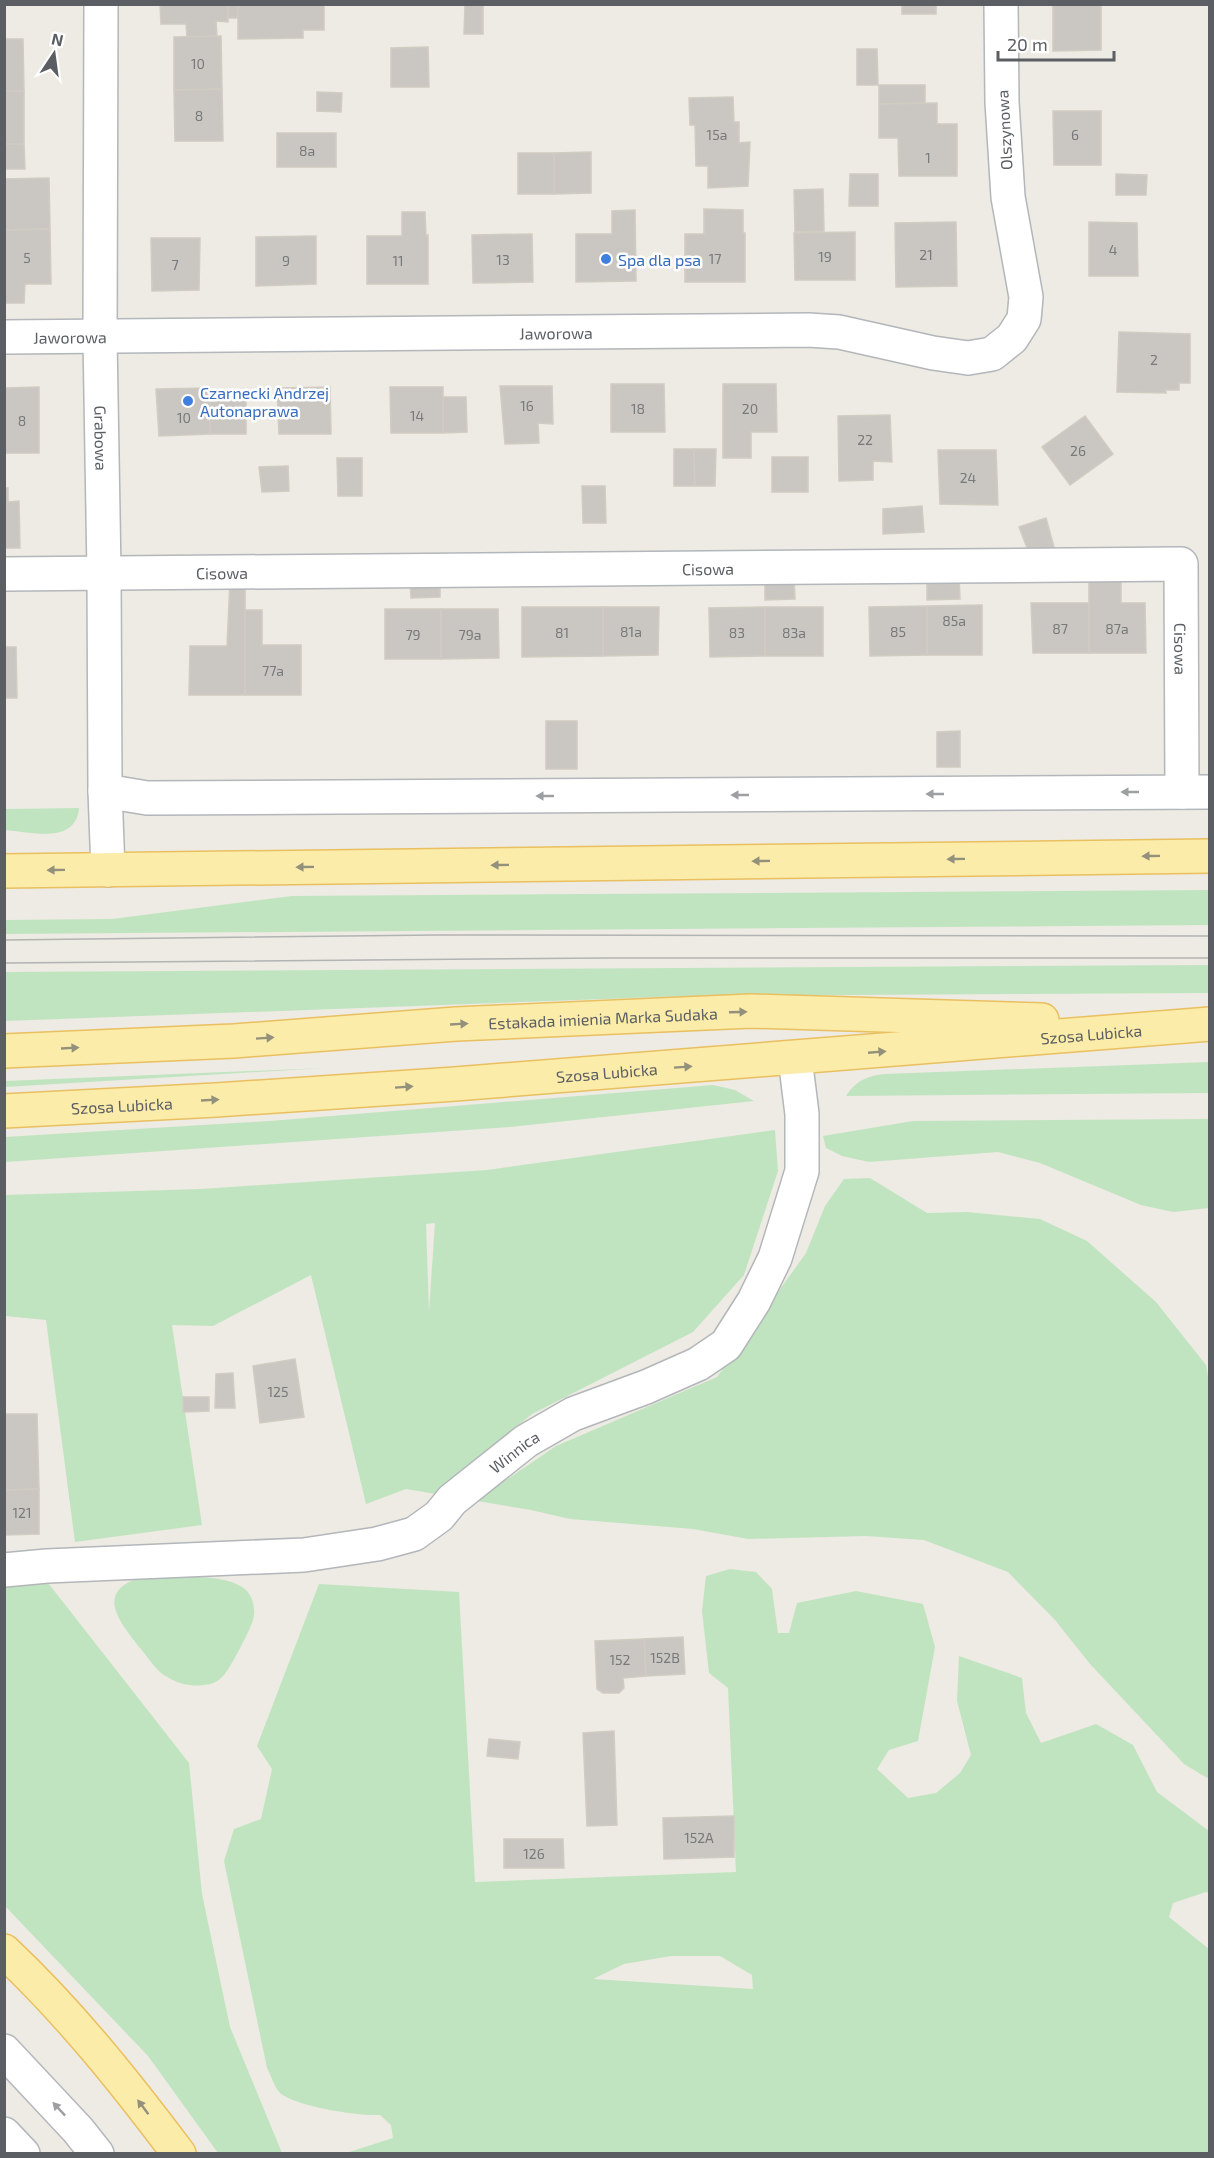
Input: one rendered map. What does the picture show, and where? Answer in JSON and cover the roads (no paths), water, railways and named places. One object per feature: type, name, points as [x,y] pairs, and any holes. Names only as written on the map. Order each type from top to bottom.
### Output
[{"type":"main road","points":[[4,871],[1209,856]]},
{"type":"main road","name":"Estakada imienia Marka Sudaka","points":[[8,1051],[234,1041],[456,1024],[751,1011],[1206,1024]]},
{"type":"main road","name":"Szosa Lubicka","points":[[4,1111],[228,1099],[795,1058],[1206,1024]]},
{"type":"main road","points":[[4,1950],[67,2014],[126,2084],[179,2154]]},
{"type":"street","name":"Grabowa","points":[[100,4],[100,338],[105,791],[108,870]]},
{"type":"street","name":"Olszynowa","points":[[1001,4],[1002,102],[1008,197],[1017,255]]},
{"type":"street","name":"Jaworowa","points":[[4,337],[100,338],[808,330],[838,332],[968,358],[992,354],[1012,338],[1024,319],[1026,297],[1017,255]]},
{"type":"street","name":"Cisowa","points":[[4,574],[1181,564],[1196,792]]},
{"type":"street","points":[[105,791],[147,798],[1196,792]]},
{"type":"street","name":"Winnica","points":[[4,1570],[47,1566],[304,1555],[377,1544],[414,1534],[438,1516],[452,1500],[526,1441],[573,1414],[646,1387],[698,1364],[726,1345],[748,1310],[775,1258],[789,1218],[802,1171],[803,1150],[802,1113],[795,1058]]},
{"type":"street","points":[[4,2051],[78,2130],[97,2154]]},
{"type":"street","points":[[4,2134],[23,2154]]},
{"type":"tram line","points":[[4,940],[437,935],[1210,936]]},
{"type":"tram line","points":[[4,963],[609,958],[1210,958]]},
{"type":"place","name":"Spa dla psa","points":[[606,259]]},
{"type":"place","name":"Czarnecki Andrzej Autonaprawa","points":[[188,401]]}]
